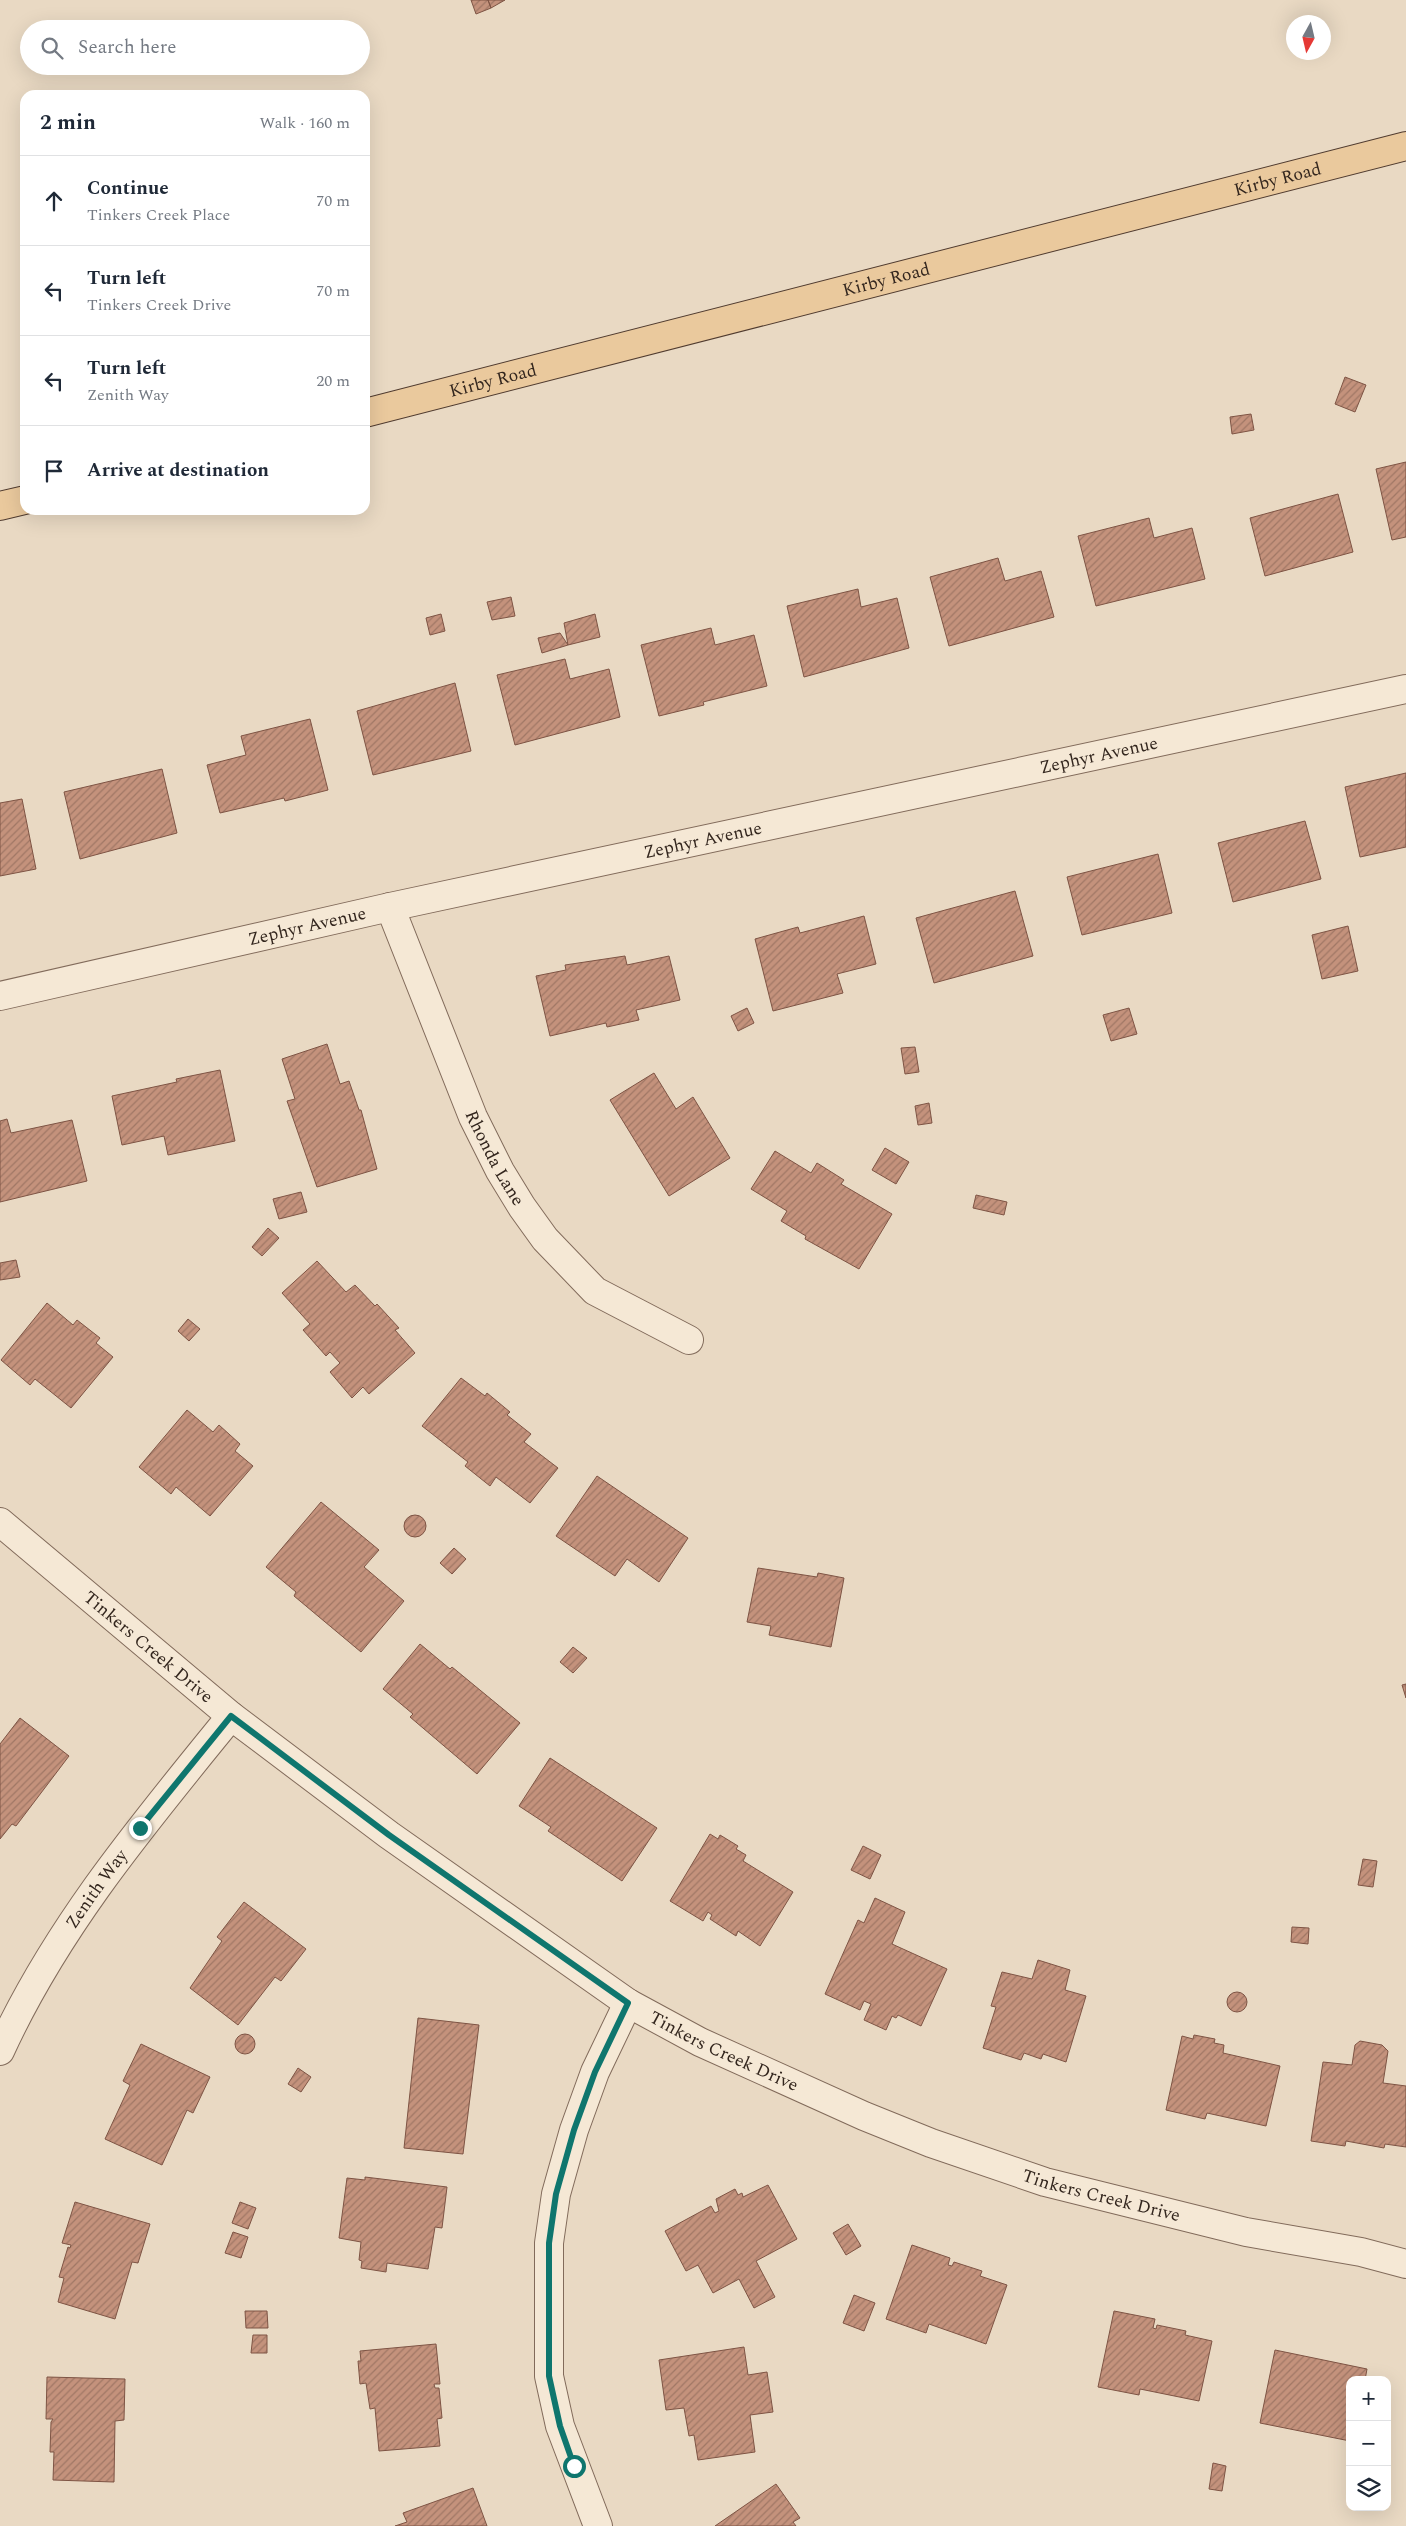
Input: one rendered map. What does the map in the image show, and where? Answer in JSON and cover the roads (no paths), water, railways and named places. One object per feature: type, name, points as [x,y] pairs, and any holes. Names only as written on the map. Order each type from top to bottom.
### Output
[{"type":"main road","name":"Kirby Road","points":[[370,412],[1406,146]]},
{"type":"main road","points":[[0,506],[20,501]]},
{"type":"street","name":"Zephyr Avenue","points":[[0,996],[390,907],[1406,689]]},
{"type":"street","name":"Rhonda Lane","points":[[390,907],[473,1116],[500,1171],[522,1207],[545,1238],[595,1291],[688,1340]]},
{"type":"street","name":"Tinkers Creek Drive","points":[[0,1522],[231,1716],[389,1835],[628,2003],[700,2042],[864,2116],[994,2165],[1054,2184],[1246,2232],[1360,2252],[1406,2264]]},
{"type":"street","name":"Zenith Way","points":[[0,2051],[44,1967],[88,1898],[140,1828],[231,1716]]},
{"type":"street","points":[[598,2526],[560,2426],[549,2376],[549,2243],[556,2194],[574,2130],[595,2072],[628,2003]]}]
